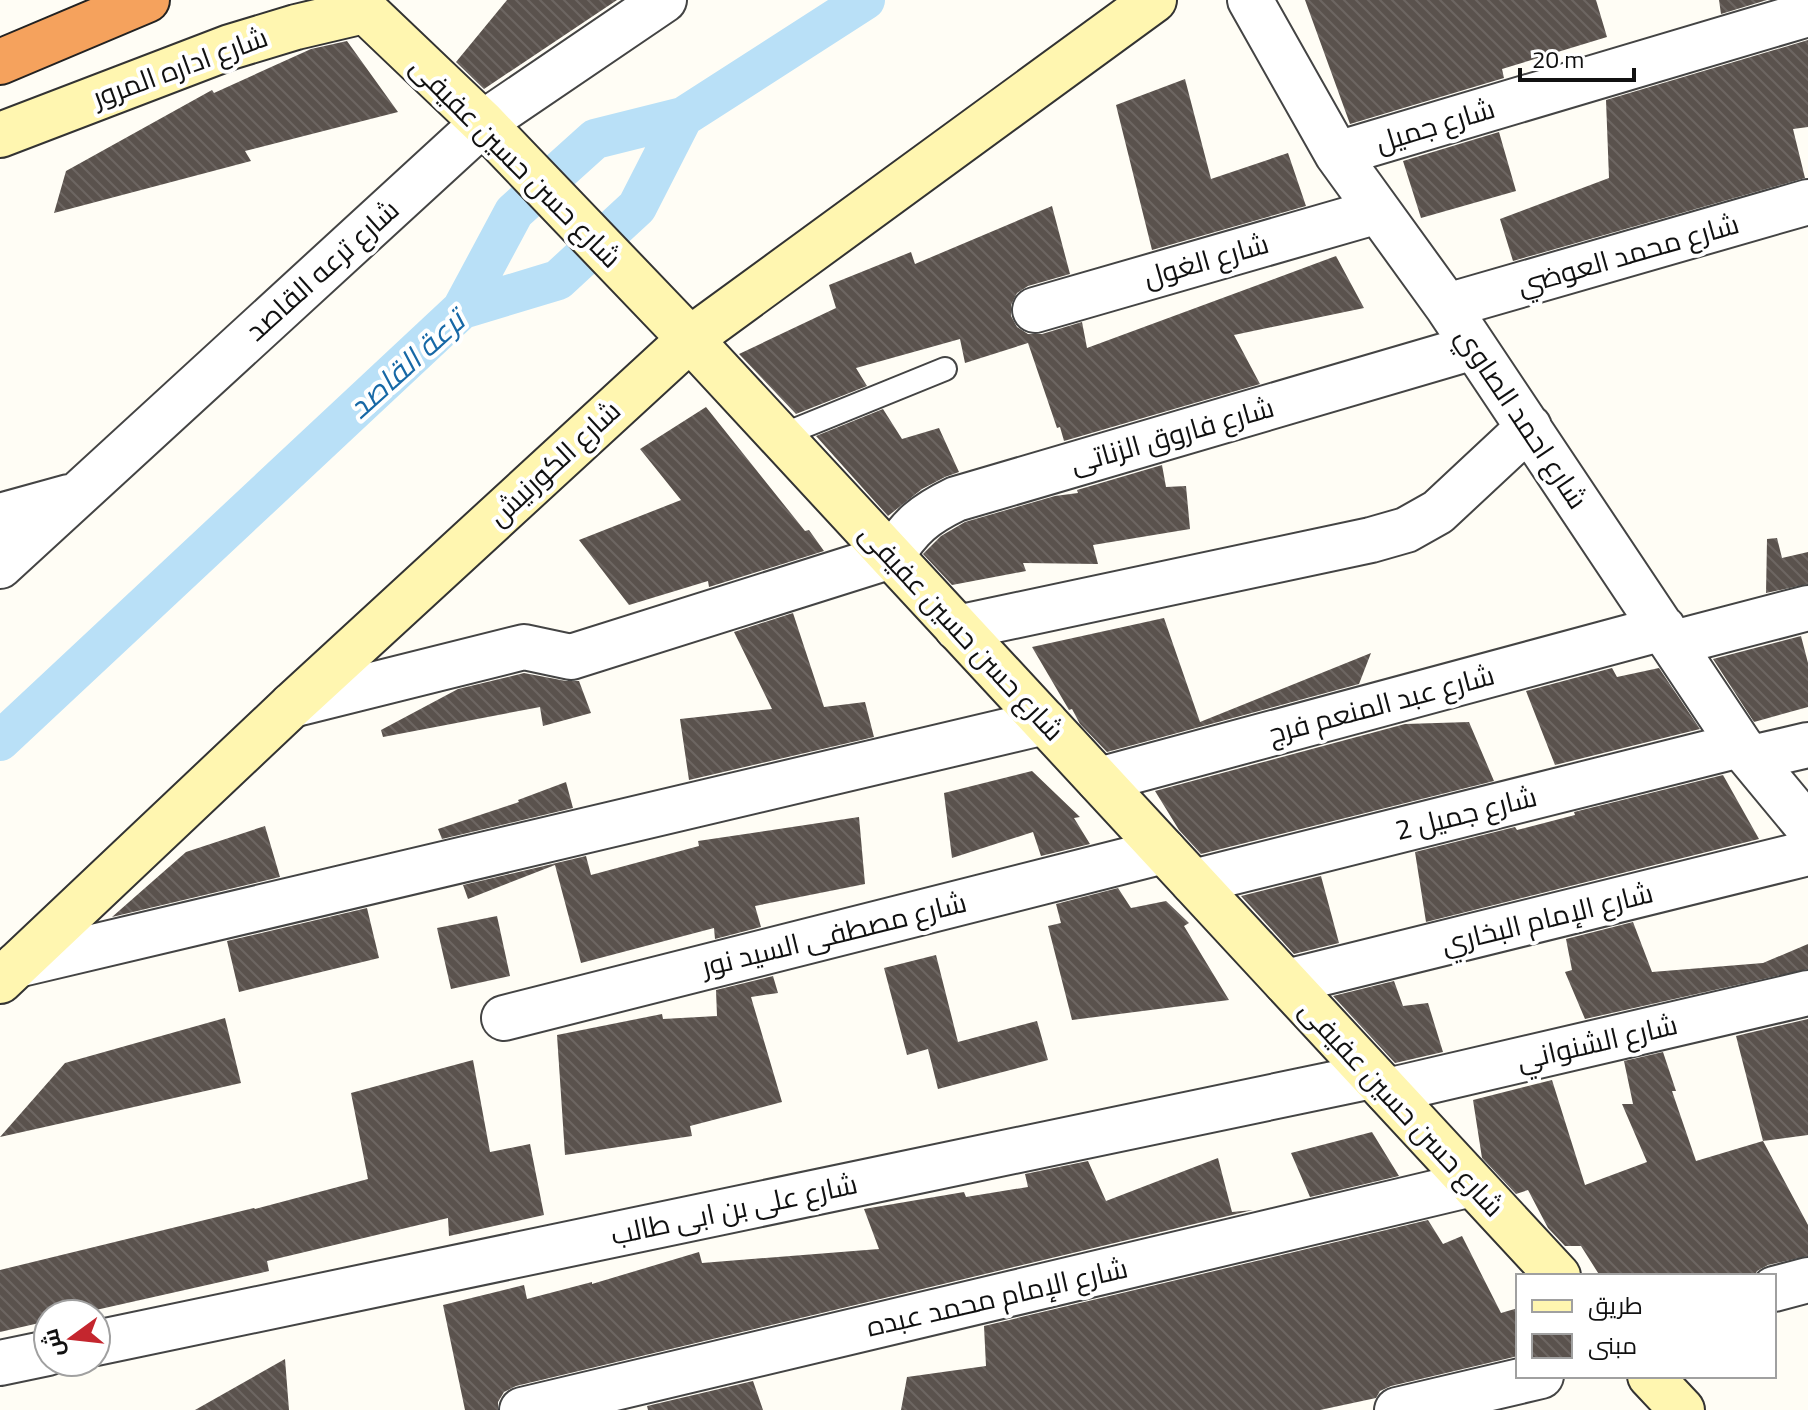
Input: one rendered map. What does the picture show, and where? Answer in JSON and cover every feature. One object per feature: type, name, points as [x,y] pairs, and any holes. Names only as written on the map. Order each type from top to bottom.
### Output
[{"type":"highway","points":[[0,62],[147,0]]},
{"type":"street","name":"شارع ترعه القاصد","points":[[0,566],[483,123],[664,0]]},
{"type":"street","name":"شارع الكورنيش","points":[[8,973],[292,705],[690,339],[1154,0]]},
{"type":"street","name":"شارع احمد الصاوي","points":[[1250,0],[1337,154],[1447,306],[1746,752],[1808,827]]},
{"type":"street","name":"شارع حسن حسين عفيفى","points":[[359,6],[483,123],[690,339],[1556,1274]]},
{"type":"street","name":"شارع اداره المرور","points":[[0,135],[230,47],[359,6]]},
{"type":"street","name":"شارع جميل","points":[[1337,154],[1808,14]]},
{"type":"street","name":"شارع محمد العوضي","points":[[1447,306],[1808,202]]},
{"type":"street","name":"شارع الغول","points":[[1035,310],[1378,211]]},
{"type":"street","name":"شارع فاروق الزناتى","points":[[891,556],[908,531],[930,512],[956,499],[1474,347]]},
{"type":"street","points":[[957,628],[1356,544],[1406,530],[1438,512],[1529,427]]},
{"type":"street","points":[[0,516],[76,496]]},
{"type":"street","points":[[292,705],[524,647],[571,657],[891,556]]},
{"type":"street","name":"شارع عبد المنعم فرج","points":[[1099,780],[1668,636],[1808,608]]},
{"type":"street","points":[[8,973],[1045,722]]},
{"type":"street","name":"شارع جميل 2","points":[[1178,866],[1746,752],[1808,745]]},
{"type":"street","name":"شارع الإمام البخاري","points":[[1286,982],[1808,853]]},
{"type":"street","name":"شارع مصطفى السيد نور","points":[[504,1018],[1178,866]]},
{"type":"street","name":"شارع الشنواني","points":[[1380,1084],[1808,993]]},
{"type":"street","name":"شارع على بن ابى طالب","points":[[112,1340],[1380,1084]]},
{"type":"street","name":"شارع الإمام محمد عبده","points":[[522,1410],[1472,1184]]},
{"type":"street","points":[[1776,1288],[1808,1280]]},
{"type":"street","points":[[0,1363],[32,1356]]},
{"type":"street","points":[[1397,1410],[1533,1378]]},
{"type":"street","points":[[1652,1378],[1682,1410]]},
{"type":"lane","points":[[780,436],[945,369]]},
{"type":"building","points":[[507,0],[617,0],[484,89],[456,62]]},
{"type":"building","points":[[1305,0],[1596,0],[1607,37],[1502,69],[1504,78],[1350,124]]},
{"type":"building","points":[[1719,0],[1767,0],[1721,14]]},
{"type":"building","points":[[1808,40],[1808,127],[1793,129],[1805,178],[1513,261],[1500,219],[1609,178],[1606,100]]},
{"type":"building","points":[[347,41],[398,112],[245,151],[251,161],[54,213],[66,171],[212,90],[214,93],[311,49]]},
{"type":"building","points":[[1185,79],[1211,179],[1288,153],[1306,206],[1152,250],[1116,105]]},
{"type":"building","points":[[1499,132],[1516,191],[1421,218],[1403,161]]},
{"type":"building","points":[[1052,206],[1070,274],[1028,286],[1017,293],[1011,305],[1011,316],[1017,327],[1028,334],[1042,334],[1082,322],[1087,348],[1336,256],[1364,308],[1234,335],[1260,384],[1064,441],[1028,343],[965,363],[960,339],[856,368],[867,386],[796,414],[739,354],[836,308],[829,285],[911,252],[915,264]]},
{"type":"building","points":[[706,407],[824,551],[709,587],[708,581],[629,605],[579,540],[681,500],[640,449]]},
{"type":"building","points":[[883,409],[902,439],[939,428],[959,472],[922,489],[888,516],[816,436]]},
{"type":"building","points":[[1162,465],[1166,487],[1186,486],[1190,529],[1093,545],[1098,564],[1023,563],[1026,571],[952,585],[923,554],[941,536],[965,522],[1055,496],[1078,493],[1077,490]]},
{"type":"building","points":[[1777,538],[1782,558],[1808,552],[1808,584],[1766,593],[1767,539]]},
{"type":"building","points":[[793,613],[824,707],[865,702],[874,737],[689,780],[680,719],[772,709],[734,632]]},
{"type":"building","points":[[1164,618],[1200,722],[1371,653],[1359,684],[1107,752],[1080,724],[1072,709],[1069,710],[1032,647]]},
{"type":"building","points":[[1801,636],[1808,663],[1808,707],[1754,722],[1713,659]]},
{"type":"building","points":[[1612,668],[1617,677],[1659,668],[1700,729],[1555,765],[1526,691]]},
{"type":"building","points":[[524,673],[579,681],[591,713],[543,726],[540,707],[383,737],[381,730],[458,689]]},
{"type":"building","points":[[1469,722],[1494,781],[1201,854],[1179,830],[1155,791],[1405,724]]},
{"type":"building","points":[[1032,771],[1080,817],[1074,818],[1090,844],[1041,856],[1033,832],[952,858],[944,793]]},
{"type":"building","points":[[1723,775],[1759,839],[1426,922],[1415,852],[1515,827],[1517,830],[1575,815],[1574,812]]},
{"type":"building","points":[[566,782],[573,808],[442,839],[438,829],[519,802]]},
{"type":"building","points":[[859,817],[865,884],[755,906],[761,927],[715,939],[714,928],[581,963],[555,865],[468,899],[463,885],[586,856],[591,875],[699,846],[698,841]]},
{"type":"building","points":[[265,826],[280,877],[112,917],[186,852]]},
{"type":"building","points":[[1321,876],[1339,943],[1294,954],[1241,896]]},
{"type":"building","points":[[1118,888],[1131,908],[1166,901],[1189,923],[1184,926],[1229,1000],[1072,1020],[1048,926],[1061,923],[1056,904]]},
{"type":"building","points":[[367,908],[379,958],[239,992],[227,941]]},
{"type":"building","points":[[497,916],[510,976],[451,989],[437,928]]},
{"type":"building","points":[[1633,922],[1652,972],[1763,963],[1808,944],[1808,969],[1585,1019],[1565,972],[1572,970],[1566,939]]},
{"type":"building","points":[[936,955],[958,1042],[1037,1021],[1048,1060],[938,1089],[928,1049],[907,1055],[884,968]]},
{"type":"building","points":[[773,976],[778,993],[751,997],[782,1102],[690,1126],[692,1136],[565,1155],[557,1035],[662,1014],[663,1019],[717,1016],[716,990]]},
{"type":"building","points":[[1394,981],[1403,1006],[1428,1003],[1443,1052],[1395,1063],[1333,996]]},
{"type":"building","points":[[225,1018],[241,1083],[0,1137],[65,1063]]},
{"type":"building","points":[[1808,1019],[1808,1135],[1763,1141],[1736,1036]]},
{"type":"building","points":[[1663,1052],[1676,1091],[1672,1091],[1696,1161],[1763,1141],[1808,1225],[1808,1256],[1768,1265],[1755,1274],[1599,1274],[1581,1246],[1565,1246],[1548,1228],[1528,1190],[1516,1194],[1482,1158],[1473,1100],[1552,1080],[1585,1185],[1647,1162],[1622,1104],[1633,1104],[1624,1061]]},
{"type":"building","points":[[473,1060],[490,1152],[530,1144],[544,1215],[449,1236],[448,1218],[267,1261],[269,1271],[112,1306],[112,1298],[32,1298],[32,1325],[0,1332],[0,1270],[368,1179],[351,1093]]},
{"type":"building","points":[[1372,1132],[1399,1176],[1310,1197],[1291,1153]]},
{"type":"building","points":[[1218,1158],[1232,1212],[1253,1210],[516,1386],[504,1392],[498,1402],[498,1410],[465,1410],[443,1305],[524,1285],[527,1299],[592,1284],[699,1252],[702,1263],[879,1249],[864,1209],[964,1192],[966,1197],[1028,1187],[1025,1174],[1088,1161],[1106,1201]]},
{"type":"building","points":[[1428,1220],[1443,1244],[1462,1236],[1501,1313],[1516,1309],[1516,1356],[1391,1386],[1380,1391],[1376,1398],[1320,1410],[901,1410],[907,1377],[986,1366],[984,1326]]},
{"type":"building","points":[[285,1359],[289,1410],[195,1410]]},
{"type":"building","points":[[753,1381],[763,1410],[648,1410],[647,1406]]},
{"type":"waterway","name":"ترعة القاصد","points":[[0,741],[462,309],[558,280],[637,207],[683,117],[865,0]]},
{"type":"waterway","points":[[462,309],[514,212],[595,139],[683,117]]}]
